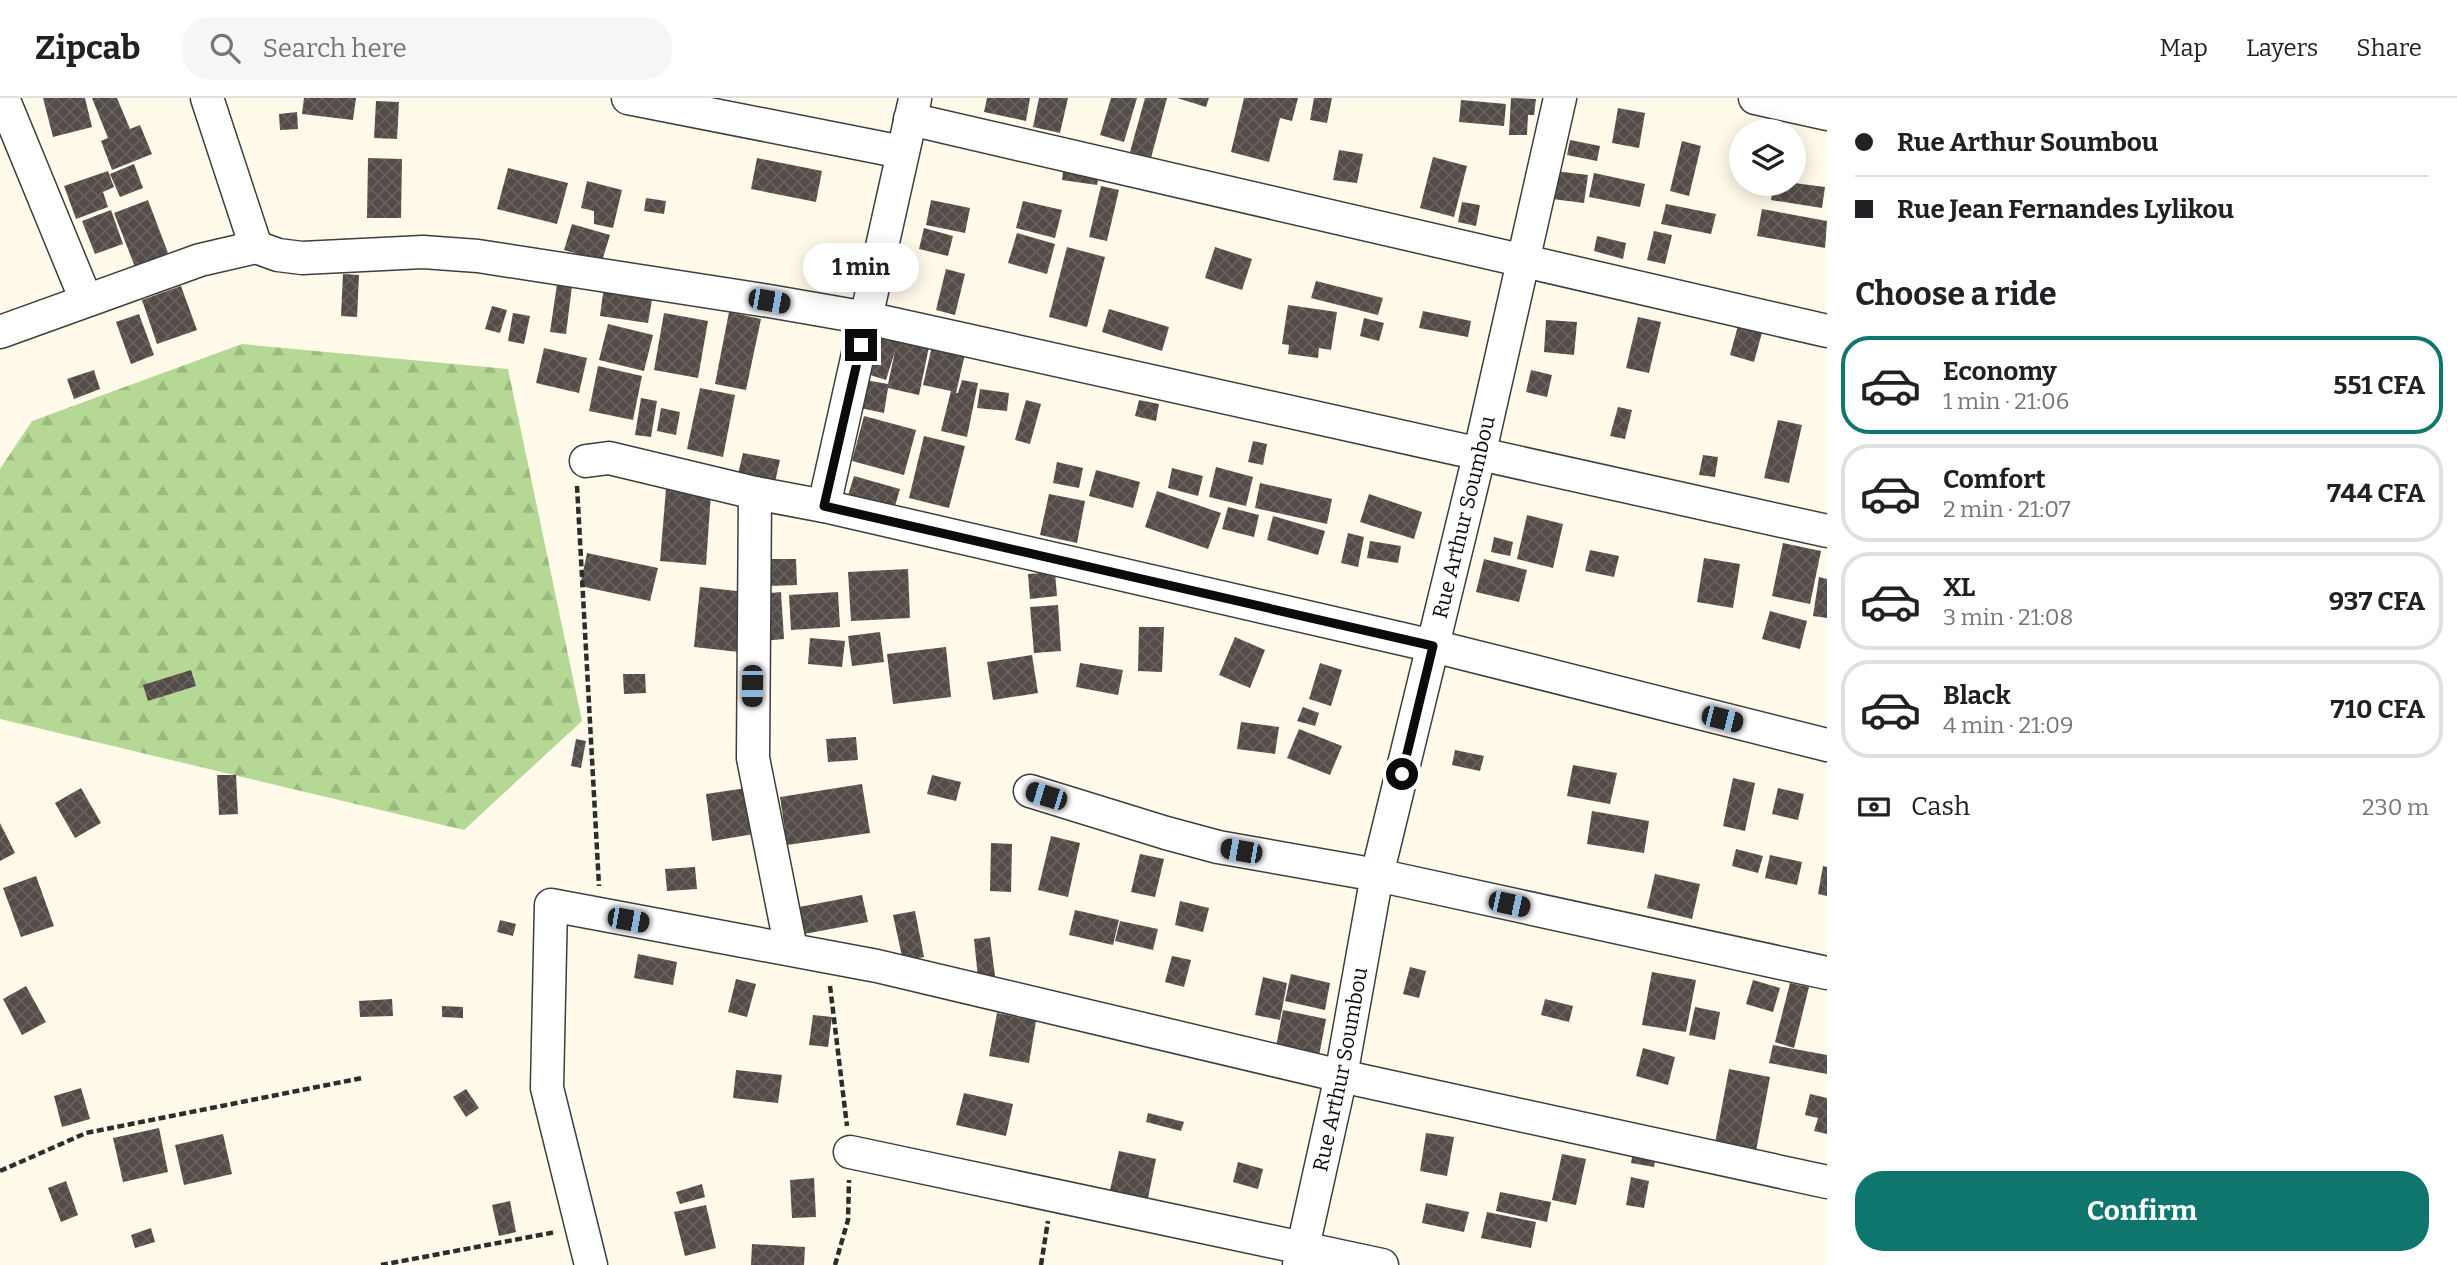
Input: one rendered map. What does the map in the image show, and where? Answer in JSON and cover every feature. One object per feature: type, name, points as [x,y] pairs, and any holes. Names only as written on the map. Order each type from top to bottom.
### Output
[{"type":"street","points":[[3,98],[86,300]]},
{"type":"street","points":[[207,98],[256,247]]},
{"type":"street","points":[[628,98],[902,152]]},
{"type":"street","name":"Rue Arthur Soumbou","points":[[1300,1256],[1341,1076],[1377,875],[1479,456],[1560,98]]},
{"type":"street","points":[[1755,98],[1827,114]]},
{"type":"street","points":[[824,506],[913,109],[1524,260],[1827,331]]},
{"type":"street","points":[[0,332],[200,260],[256,247],[302,258],[423,252],[478,256],[867,318],[1479,456],[1827,531]]},
{"type":"street","points":[[586,461],[609,457],[755,493],[824,506],[1433,646],[1827,745]]},
{"type":"street","points":[[755,493],[753,758],[791,950]]},
{"type":"street","points":[[1030,791],[1217,846],[1377,875],[1827,973]]},
{"type":"street","points":[[590,1265],[547,1088],[551,905],[877,966],[1341,1076],[1827,1182]]},
{"type":"street","points":[[850,1152],[1052,1195],[1300,1256],[1382,1265]]},
{"type":"path","points":[[586,461],[577,488],[600,915]]},
{"type":"path","points":[[826,956],[850,1152],[848,1220],[835,1265]]},
{"type":"path","points":[[0,1171],[86,1132],[362,1078]]},
{"type":"path","points":[[1041,1265],[1052,1195]]},
{"type":"path","points":[[381,1265],[580,1228]]},
{"type":"green space","points":[[242,344],[508,369],[582,721],[464,830],[0,719],[0,469],[32,421]]},
{"type":"building","points":[[43,98],[85,98],[92,127],[53,137]]},
{"type":"building","points":[[92,98],[117,98],[130,129],[140,125],[152,154],[112,170],[101,141],[108,138]]},
{"type":"building","points":[[304,98],[356,98],[353,120],[302,114]]},
{"type":"building","points":[[987,98],[1030,98],[1026,121],[984,112]]},
{"type":"building","points":[[1039,98],[1068,98],[1060,133],[1033,127]]},
{"type":"building","points":[[1111,98],[1137,98],[1124,142],[1100,135]]},
{"type":"building","points":[[1145,98],[1167,98],[1151,158],[1130,152]]},
{"type":"building","points":[[1177,98],[1209,98],[1206,107]]},
{"type":"building","points":[[1244,98],[1298,98],[1292,121],[1280,118],[1269,162],[1231,152]]},
{"type":"building","points":[[1314,98],[1332,98],[1327,123],[1310,120]]},
{"type":"building","points":[[1511,98],[1536,99],[1534,115],[1528,115],[1527,135],[1509,135]]},
{"type":"building","points":[[1461,100],[1506,104],[1504,126],[1459,122]]},
{"type":"building","points":[[376,101],[399,102],[397,139],[374,138]]},
{"type":"building","points":[[1618,108],[1645,113],[1639,148],[1612,143]]},
{"type":"building","points":[[297,112],[298,129],[280,130],[279,114]]},
{"type":"building","points":[[1570,140],[1600,146],[1597,161],[1567,155]]},
{"type":"building","points":[[1682,141],[1701,146],[1689,196],[1670,191]]},
{"type":"building","points":[[1339,150],[1363,154],[1357,183],[1333,180]]},
{"type":"building","points":[[1433,157],[1467,166],[1454,217],[1420,208]]},
{"type":"building","points":[[368,158],[402,159],[401,218],[367,218]]},
{"type":"building","points":[[757,158],[822,171],[816,202],[751,189]]},
{"type":"building","points":[[134,164],[143,188],[120,197],[110,174]]},
{"type":"building","points":[[1064,165],[1100,169],[1097,185],[1062,180]]},
{"type":"building","points":[[508,168],[568,183],[557,224],[497,209]]},
{"type":"building","points":[[108,171],[114,187],[103,192],[108,207],[76,219],[64,186]]},
{"type":"building","points":[[1555,171],[1588,175],[1584,203],[1552,199]]},
{"type":"building","points":[[1594,173],[1645,184],[1640,207],[1589,197]]},
{"type":"building","points":[[587,181],[622,190],[613,228],[594,224],[594,211],[581,208]]},
{"type":"building","points":[[1806,185],[1825,187],[1822,208],[1771,200],[1772,196],[1806,196]]},
{"type":"building","points":[[1101,186],[1119,190],[1107,241],[1089,237]]},
{"type":"building","points":[[646,198],[666,201],[664,214],[644,211]]},
{"type":"building","points":[[148,200],[168,253],[135,267],[114,213]]},
{"type":"building","points":[[931,200],[970,208],[965,233],[926,225]]},
{"type":"building","points":[[1023,201],[1062,210],[1055,238],[1016,228]]},
{"type":"building","points":[[1462,202],[1480,205],[1476,226],[1458,222]]},
{"type":"building","points":[[1666,204],[1716,214],[1711,234],[1661,224]]},
{"type":"building","points":[[1762,209],[1827,221],[1825,248],[1757,236]]},
{"type":"building","points":[[111,210],[123,244],[95,254],[82,221]]},
{"type":"building","points":[[572,224],[610,235],[602,261],[564,250]]},
{"type":"building","points":[[924,228],[953,236],[948,256],[919,249]]},
{"type":"building","points":[[1654,231],[1672,235],[1665,264],[1647,260]]},
{"type":"building","points":[[1017,233],[1055,244],[1047,274],[1008,263]]},
{"type":"building","points":[[1597,236],[1626,243],[1623,259],[1594,251]]},
{"type":"building","points":[[1067,247],[1105,257],[1087,327],[1049,317]]},
{"type":"building","points":[[1215,247],[1252,259],[1242,290],[1205,278]]},
{"type":"building","points":[[946,269],[965,274],[955,315],[936,310]]},
{"type":"building","points":[[343,274],[359,275],[357,317],[341,316]]},
{"type":"building","points":[[1316,281],[1383,298],[1378,315],[1311,298]]},
{"type":"building","points":[[557,284],[572,286],[566,334],[550,332]]},
{"type":"building","points":[[181,286],[197,330],[157,344],[142,300]]},
{"type":"building","points":[[604,286],[653,294],[648,323],[600,316]]},
{"type":"building","points":[[1288,305],[1337,312],[1331,350],[1319,348],[1318,358],[1288,354],[1289,345],[1282,344]]},
{"type":"building","points":[[492,306],[507,310],[500,333],[485,329]]},
{"type":"building","points":[[1109,309],[1169,327],[1162,351],[1102,332]]},
{"type":"building","points":[[1423,311],[1471,321],[1468,337],[1419,328]]},
{"type":"building","points":[[729,312],[761,319],[746,390],[715,384]]},
{"type":"building","points":[[513,313],[530,316],[524,344],[508,341]]},
{"type":"building","points":[[664,313],[708,321],[698,378],[654,370]]},
{"type":"building","points":[[139,314],[154,355],[131,364],[116,322]]},
{"type":"building","points":[[1638,317],[1661,322],[1649,373],[1626,368]]},
{"type":"building","points":[[1364,318],[1384,323],[1379,341],[1360,336]]},
{"type":"building","points":[[1546,320],[1577,322],[1574,355],[1544,352]]},
{"type":"building","points":[[1739,322],[1763,329],[1754,362],[1730,355]]},
{"type":"building","points":[[608,324],[653,335],[644,371],[599,360]]},
{"type":"building","points":[[880,328],[929,347],[919,395],[888,388],[884,413],[860,408],[865,380],[888,384],[895,351],[886,380],[867,374]]},
{"type":"building","points":[[932,346],[965,354],[956,393],[962,380],[978,383],[967,437],[941,431],[951,391],[923,385]]},
{"type":"building","points":[[544,348],[587,358],[579,393],[536,383]]},
{"type":"building","points":[[598,366],[642,376],[633,420],[589,411]]},
{"type":"building","points":[[94,370],[100,389],[74,399],[67,379]]},
{"type":"building","points":[[1531,370],[1552,375],[1547,397],[1526,392]]},
{"type":"building","points":[[700,388],[735,395],[723,457],[687,449]]},
{"type":"building","points":[[980,389],[1009,393],[1007,411],[977,408]]},
{"type":"building","points":[[641,398],[657,401],[651,437],[635,435]]},
{"type":"building","points":[[1026,400],[1041,404],[1030,444],[1015,440]]},
{"type":"building","points":[[1139,400],[1159,404],[1156,421],[1135,416]]},
{"type":"building","points":[[1618,407],[1632,410],[1625,439],[1610,436]]},
{"type":"building","points":[[661,408],[680,412],[676,435],[657,431]]},
{"type":"building","points":[[864,416],[916,430],[904,475],[852,461]]},
{"type":"building","points":[[1778,420],[1802,425],[1789,483],[1764,478]]},
{"type":"building","points":[[924,436],[965,446],[949,508],[909,498]]},
{"type":"building","points":[[1253,441],[1267,444],[1263,465],[1248,462]]},
{"type":"building","points":[[743,453],[780,460],[775,482],[738,474]]},
{"type":"building","points":[[1703,455],[1718,457],[1715,477],[1699,475]]},
{"type":"building","points":[[1057,462],[1083,468],[1079,488],[1053,483]]},
{"type":"building","points":[[1216,467],[1253,477],[1246,506],[1209,497]]},
{"type":"building","points":[[1172,468],[1203,476],[1198,496],[1168,488]]},
{"type":"building","points":[[1096,470],[1140,482],[1133,508],[1089,496]]},
{"type":"building","points":[[854,476],[900,489],[892,516],[846,502]]},
{"type":"building","points":[[1260,483],[1332,499],[1327,524],[1255,508]]},
{"type":"building","points":[[666,489],[711,493],[706,565],[660,561]]},
{"type":"building","points":[[1157,491],[1221,513],[1208,549],[1145,527]]},
{"type":"building","points":[[1049,494],[1085,501],[1077,543],[1040,535]]},
{"type":"building","points":[[1369,494],[1422,512],[1414,539],[1360,522]]},
{"type":"building","points":[[1228,507],[1259,515],[1254,537],[1222,529]]},
{"type":"building","points":[[1527,515],[1563,524],[1553,568],[1517,559]]},
{"type":"building","points":[[1273,516],[1325,531],[1318,555],[1267,540]]},
{"type":"building","points":[[1348,533],[1364,537],[1358,567],[1341,563]]},
{"type":"building","points":[[1494,537],[1513,542],[1510,556],[1491,552]]},
{"type":"building","points":[[1370,541],[1401,546],[1398,563],[1367,558]]},
{"type":"building","points":[[1783,543],[1821,551],[1810,604],[1772,596]]},
{"type":"building","points":[[1590,550],[1619,556],[1614,577],[1585,571]]},
{"type":"building","points":[[587,553],[658,568],[650,601],[580,586]]},
{"type":"building","points":[[1704,558],[1740,564],[1733,608],[1697,602]]},
{"type":"building","points":[[767,559],[796,559],[797,585],[768,586]]},
{"type":"building","points":[[1484,559],[1527,570],[1519,602],[1476,592]]},
{"type":"building","points":[[908,569],[910,618],[851,621],[848,572]]},
{"type":"building","points":[[1055,572],[1057,596],[1030,599],[1028,574]]},
{"type":"building","points":[[1819,577],[1827,579],[1827,618],[1813,616]]},
{"type":"building","points":[[700,587],[746,592],[739,652],[694,647]]},
{"type":"building","points":[[781,592],[784,639],[762,641],[759,594]]},
{"type":"building","points":[[838,592],[840,627],[791,630],[789,595]]},
{"type":"building","points":[[1058,605],[1061,651],[1034,653],[1030,607]]},
{"type":"building","points":[[1770,611],[1807,621],[1800,649],[1762,639]]},
{"type":"building","points":[[1139,627],[1164,627],[1162,672],[1138,671]]},
{"type":"building","points":[[880,632],[884,662],[852,666],[848,636]]},
{"type":"building","points":[[1235,637],[1265,650],[1250,688],[1219,675]]},
{"type":"building","points":[[810,638],[845,641],[842,667],[808,664]]},
{"type":"building","points":[[946,647],[951,697],[893,704],[887,654]]},
{"type":"building","points":[[1032,655],[1038,693],[993,700],[987,662]]},
{"type":"building","points":[[1080,663],[1123,670],[1118,695],[1076,687]]},
{"type":"building","points":[[1320,663],[1342,670],[1331,706],[1309,699]]},
{"type":"building","points":[[191,670],[196,686],[148,701],[143,685]]},
{"type":"building","points":[[623,674],[645,674],[646,693],[624,694]]},
{"type":"building","points":[[1303,707],[1319,713],[1315,726],[1297,721]]},
{"type":"building","points":[[1241,722],[1279,727],[1275,754],[1237,749]]},
{"type":"building","points":[[1299,729],[1342,746],[1330,775],[1287,758]]},
{"type":"building","points":[[856,737],[858,760],[828,762],[826,739]]},
{"type":"building","points":[[576,739],[586,741],[581,768],[571,766]]},
{"type":"building","points":[[1455,750],[1484,756],[1480,771],[1452,765]]},
{"type":"building","points":[[1573,765],[1617,773],[1610,804],[1567,796]]},
{"type":"building","points":[[217,775],[236,775],[238,814],[219,815]]},
{"type":"building","points":[[932,775],[961,782],[956,801],[927,794]]},
{"type":"building","points":[[1733,778],[1755,783],[1745,831],[1723,826]]},
{"type":"building","points":[[862,784],[870,833],[787,845],[780,797]]},
{"type":"building","points":[[753,787],[754,834],[712,841],[706,794]]},
{"type":"building","points":[[81,788],[101,823],[75,838],[55,803]]},
{"type":"building","points":[[1778,788],[1804,794],[1798,820],[1772,814]]},
{"type":"building","points":[[1592,811],[1649,821],[1644,853],[1587,844]]},
{"type":"building","points":[[0,823],[15,853],[0,861]]},
{"type":"building","points":[[1051,836],[1080,843],[1068,897],[1038,890]]},
{"type":"building","points":[[991,843],[1012,844],[1011,892],[990,891]]},
{"type":"building","points":[[1736,849],[1763,856],[1758,873],[1732,866]]},
{"type":"building","points":[[1140,854],[1164,859],[1155,897],[1131,892]]},
{"type":"building","points":[[1770,855],[1802,862],[1797,885],[1765,878]]},
{"type":"building","points":[[1823,866],[1827,867],[1827,896],[1818,894]]},
{"type":"building","points":[[695,867],[697,889],[667,891],[665,869]]},
{"type":"building","points":[[1655,874],[1700,884],[1692,919],[1647,908]]},
{"type":"building","points":[[36,876],[54,926],[21,937],[3,888]]},
{"type":"building","points":[[862,895],[868,922],[804,934],[799,907]]},
{"type":"building","points":[[1180,901],[1209,908],[1203,932],[1175,925]]},
{"type":"building","points":[[1075,910],[1119,920],[1113,945],[1069,935]]},
{"type":"building","points":[[915,911],[924,957],[903,961],[893,915]]},
{"type":"building","points":[[500,920],[516,924],[513,936],[497,932]]},
{"type":"building","points":[[1120,921],[1158,929],[1153,950],[1115,941]]},
{"type":"building","points":[[990,937],[995,976],[978,978],[974,939]]},
{"type":"building","points":[[638,954],[677,962],[673,985],[634,978]]},
{"type":"building","points":[[1172,956],[1191,960],[1184,987],[1165,982]]},
{"type":"building","points":[[1410,967],[1426,971],[1419,998],[1403,994]]},
{"type":"building","points":[[1652,972],[1696,980],[1686,1032],[1642,1025]]},
{"type":"building","points":[[1291,974],[1330,983],[1325,1010],[1285,1001]]},
{"type":"building","points":[[1263,977],[1287,983],[1280,1020],[1255,1015]]},
{"type":"building","points":[[736,979],[756,984],[747,1017],[728,1012]]},
{"type":"building","points":[[1753,980],[1780,988],[1773,1012],[1746,1004]]},
{"type":"building","points":[[1790,983],[1809,987],[1794,1048],[1775,1042]]},
{"type":"building","points":[[26,986],[46,1022],[22,1035],[3,999]]},
{"type":"building","points":[[392,999],[393,1016],[360,1017],[359,1001]]},
{"type":"building","points":[[1545,999],[1573,1006],[1569,1022],[1541,1015]]},
{"type":"building","points":[[442,1006],[463,1007],[463,1018],[442,1017]]},
{"type":"building","points":[[1695,1007],[1720,1012],[1715,1040],[1689,1035]]},
{"type":"building","points":[[1283,1010],[1326,1019],[1318,1061],[1275,1052]]},
{"type":"building","points":[[997,1013],[1036,1021],[1029,1063],[989,1056]]},
{"type":"building","points":[[813,1015],[832,1017],[828,1047],[809,1045]]},
{"type":"building","points":[[1773,1045],[1827,1055],[1827,1074],[1769,1063]]},
{"type":"building","points":[[1643,1048],[1675,1057],[1668,1085],[1636,1076]]},
{"type":"building","points":[[1729,1069],[1770,1077],[1756,1151],[1715,1143]]},
{"type":"building","points":[[736,1070],[782,1075],[778,1103],[733,1098]]},
{"type":"building","points":[[81,1088],[90,1119],[62,1127],[54,1096]]},
{"type":"building","points":[[466,1089],[479,1108],[466,1117],[453,1097]]},
{"type":"building","points":[[964,1093],[1013,1104],[1006,1136],[956,1125]]},
{"type":"building","points":[[1810,1094],[1827,1098],[1827,1134],[1814,1131],[1818,1118],[1805,1115]]},
{"type":"building","points":[[1148,1113],[1184,1122],[1181,1131],[1146,1122]]},
{"type":"building","points":[[159,1128],[168,1172],[123,1182],[113,1138]]},
{"type":"building","points":[[1426,1133],[1454,1137],[1447,1176],[1420,1171]]},
{"type":"building","points":[[223,1134],[232,1174],[184,1185],[175,1145]]},
{"type":"building","points":[[1634,1147],[1657,1151],[1654,1167],[1631,1163]]},
{"type":"building","points":[[1119,1151],[1156,1159],[1148,1198],[1110,1190]]},
{"type":"building","points":[[1562,1154],[1586,1159],[1576,1205],[1552,1200]]},
{"type":"building","points":[[1238,1162],[1263,1169],[1258,1189],[1233,1182]]},
{"type":"building","points":[[1631,1177],[1649,1181],[1644,1208],[1626,1205]]},
{"type":"building","points":[[814,1178],[816,1217],[792,1218],[790,1180]]},
{"type":"building","points":[[66,1181],[78,1215],[61,1222],[48,1188]]},
{"type":"building","points":[[702,1184],[705,1197],[680,1204],[676,1192]]},
{"type":"building","points":[[1500,1192],[1551,1202],[1547,1222],[1496,1211]]},
{"type":"building","points":[[510,1201],[516,1232],[499,1236],[492,1205]]},
{"type":"building","points":[[1426,1203],[1469,1212],[1464,1232],[1422,1223]]},
{"type":"building","points":[[706,1205],[716,1248],[685,1256],[674,1212]]},
{"type":"building","points":[[1487,1212],[1536,1222],[1531,1248],[1481,1238]]},
{"type":"building","points":[[151,1228],[155,1242],[135,1248],[131,1235]]},
{"type":"building","points":[[752,1244],[805,1247],[804,1265],[751,1265]]},
{"type":"route","points":[[861,345],[824,506],[1433,646],[1402,774]]}]
